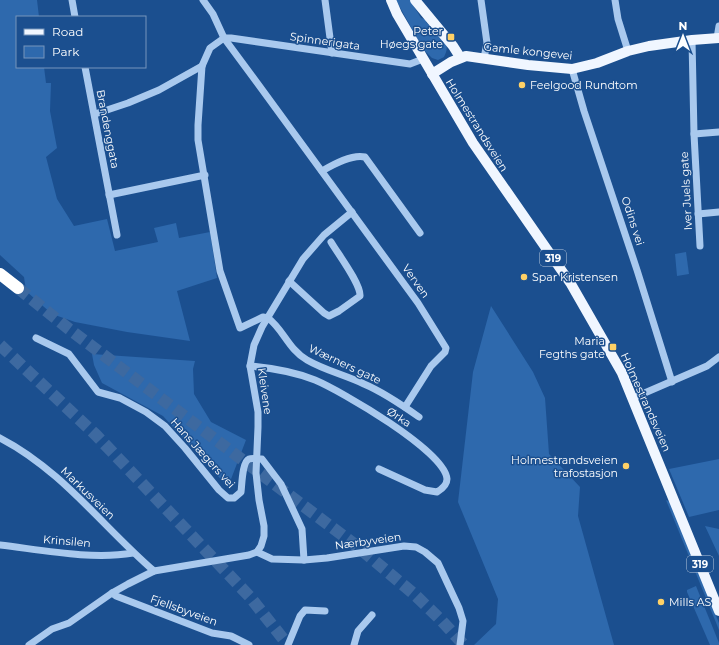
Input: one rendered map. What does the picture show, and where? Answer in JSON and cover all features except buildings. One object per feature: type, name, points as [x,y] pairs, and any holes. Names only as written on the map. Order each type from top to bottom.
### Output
[{"type":"highway","points":[[0,274],[18,288]]},
{"type":"main road","name":"Holmestrandsveien","points":[[387,0],[397,14],[461,125],[577,294],[622,373],[719,611]]},
{"type":"main road","name":"Holmestrandsveien","points":[[391,0],[397,14]]},
{"type":"main road","points":[[415,0],[453,46],[460,57],[432,74]]},
{"type":"main road","name":"Gamle kongevei","points":[[460,57],[466,56],[528,65],[572,69],[597,63],[628,51],[649,46],[718,38]]},
{"type":"street","points":[[72,0],[75,16]]},
{"type":"street","name":"Verven","points":[[203,0],[213,14],[224,38],[418,302],[446,348],[445,352],[431,366],[405,407]]},
{"type":"street","points":[[325,0],[332,53]]},
{"type":"street","points":[[481,0],[487,43],[484,58]]},
{"type":"street","points":[[615,0],[618,19],[628,51]]},
{"type":"street","points":[[718,38],[719,26]]},
{"type":"street","points":[[224,38],[210,48],[202,66],[198,125],[200,157],[220,272],[240,328],[263,317],[268,318],[303,259],[324,236],[352,212]]},
{"type":"street","name":"Spinnerigata","points":[[224,38],[410,64],[423,59]]},
{"type":"street","name":"Iver Juels gate","points":[[692,40],[694,134],[700,246]]},
{"type":"street","points":[[95,114],[128,103],[159,90],[202,66]]},
{"type":"street","name":"Brandenggata","points":[[85,68],[117,234]]},
{"type":"street","name":"Odins vei","points":[[572,69],[584,112],[613,195],[672,382]]},
{"type":"street","points":[[694,134],[719,132]]},
{"type":"street","points":[[322,171],[333,165],[359,156],[365,157],[420,233]]},
{"type":"street","points":[[109,195],[204,175]]},
{"type":"street","points":[[698,214],[719,212]]},
{"type":"street","points":[[289,281],[329,316],[339,311],[360,296],[360,291],[355,281],[331,242]]},
{"type":"street","name":"Kleivene","points":[[257,552],[262,546],[264,526],[256,473],[258,412],[250,364],[254,345],[268,318]]},
{"type":"street","name":"Wærners gate","points":[[268,318],[274,322],[295,351],[306,360],[364,384],[419,416]]},
{"type":"street","name":"Hans Jægers vei","points":[[36,338],[69,354],[98,392],[120,398],[146,412],[165,426],[219,490],[228,498],[234,498],[241,492],[244,465],[246,461],[257,459]]},
{"type":"street","points":[[633,398],[707,366],[719,356]]},
{"type":"street","name":"Ørka","points":[[250,364],[278,369],[315,380],[347,397],[419,444],[445,471],[447,480],[444,488],[437,492],[425,490],[380,469]]},
{"type":"street","name":"Markusveien","points":[[0,438],[28,454],[47,468],[79,497],[133,553],[154,572]]},
{"type":"street","points":[[257,459],[262,459],[281,484],[294,511],[302,529],[304,560]]},
{"type":"street","name":"Krinsilen","points":[[0,545],[98,555],[133,553]]},
{"type":"street","name":"Nærbyveien","points":[[257,552],[272,559],[304,560],[327,558],[404,546],[416,547],[426,552],[438,563],[459,608],[462,621],[462,638],[460,645]]},
{"type":"street","points":[[29,645],[52,629],[69,623],[112,593],[154,572],[249,555],[257,552]]},
{"type":"street","name":"Fjellsbyveien","points":[[112,593],[116,596],[212,633],[231,636],[249,645]]},
{"type":"street","points":[[288,645],[300,616],[305,610],[325,610]]},
{"type":"street","points":[[354,645],[358,631],[372,615]]},
{"type":"green space","points":[[0,0],[37,0],[39,16],[16,16],[16,68],[44,68],[46,83],[51,83],[50,111],[57,148],[46,157],[57,199],[74,226],[107,219],[115,251],[158,242],[154,228],[176,223],[179,238],[210,232],[217,278],[177,291],[190,341],[127,332],[75,322],[52,314],[26,291],[24,277],[0,255]]},
{"type":"green space","points":[[396,0],[410,0],[421,18],[428,20],[426,22],[446,44],[447,48],[444,57],[438,60],[432,58],[423,49]]},
{"type":"green space","points":[[686,252],[689,274],[677,276],[675,254]]},
{"type":"green space","points":[[491,306],[533,372],[545,398],[549,454],[580,487],[578,516],[614,645],[474,645],[496,624],[498,599],[458,502],[473,372]]},
{"type":"green space","points":[[92,354],[195,361],[193,369],[194,394],[211,422],[246,440],[228,487],[163,416],[102,383],[94,365]]},
{"type":"green space","points":[[719,459],[719,510],[689,517],[669,469]]},
{"type":"green space","points":[[666,500],[670,502],[719,623],[719,630]]},
{"type":"green space","points":[[705,526],[719,529],[719,556]]},
{"type":"green space","points":[[696,586],[719,645],[710,645],[687,592],[687,590]]},
{"type":"tunnel","points":[[18,288],[69,329],[358,547],[414,594],[464,645]]},
{"type":"tunnel","points":[[0,345],[96,435],[250,597],[288,645]]},
{"type":"place","name":"Peter Høegs gate","points":[[451,37]]},
{"type":"place","name":"Feelgood Rundtom","points":[[522,85]]},
{"type":"place","name":"Spar Kristensen","points":[[524,277]]},
{"type":"place","name":"Maria Fegths gate","points":[[613,347]]},
{"type":"place","name":"Holmestrandsveien trafostasjon","points":[[626,466]]},
{"type":"place","name":"Mills AS","points":[[661,602]]}]
